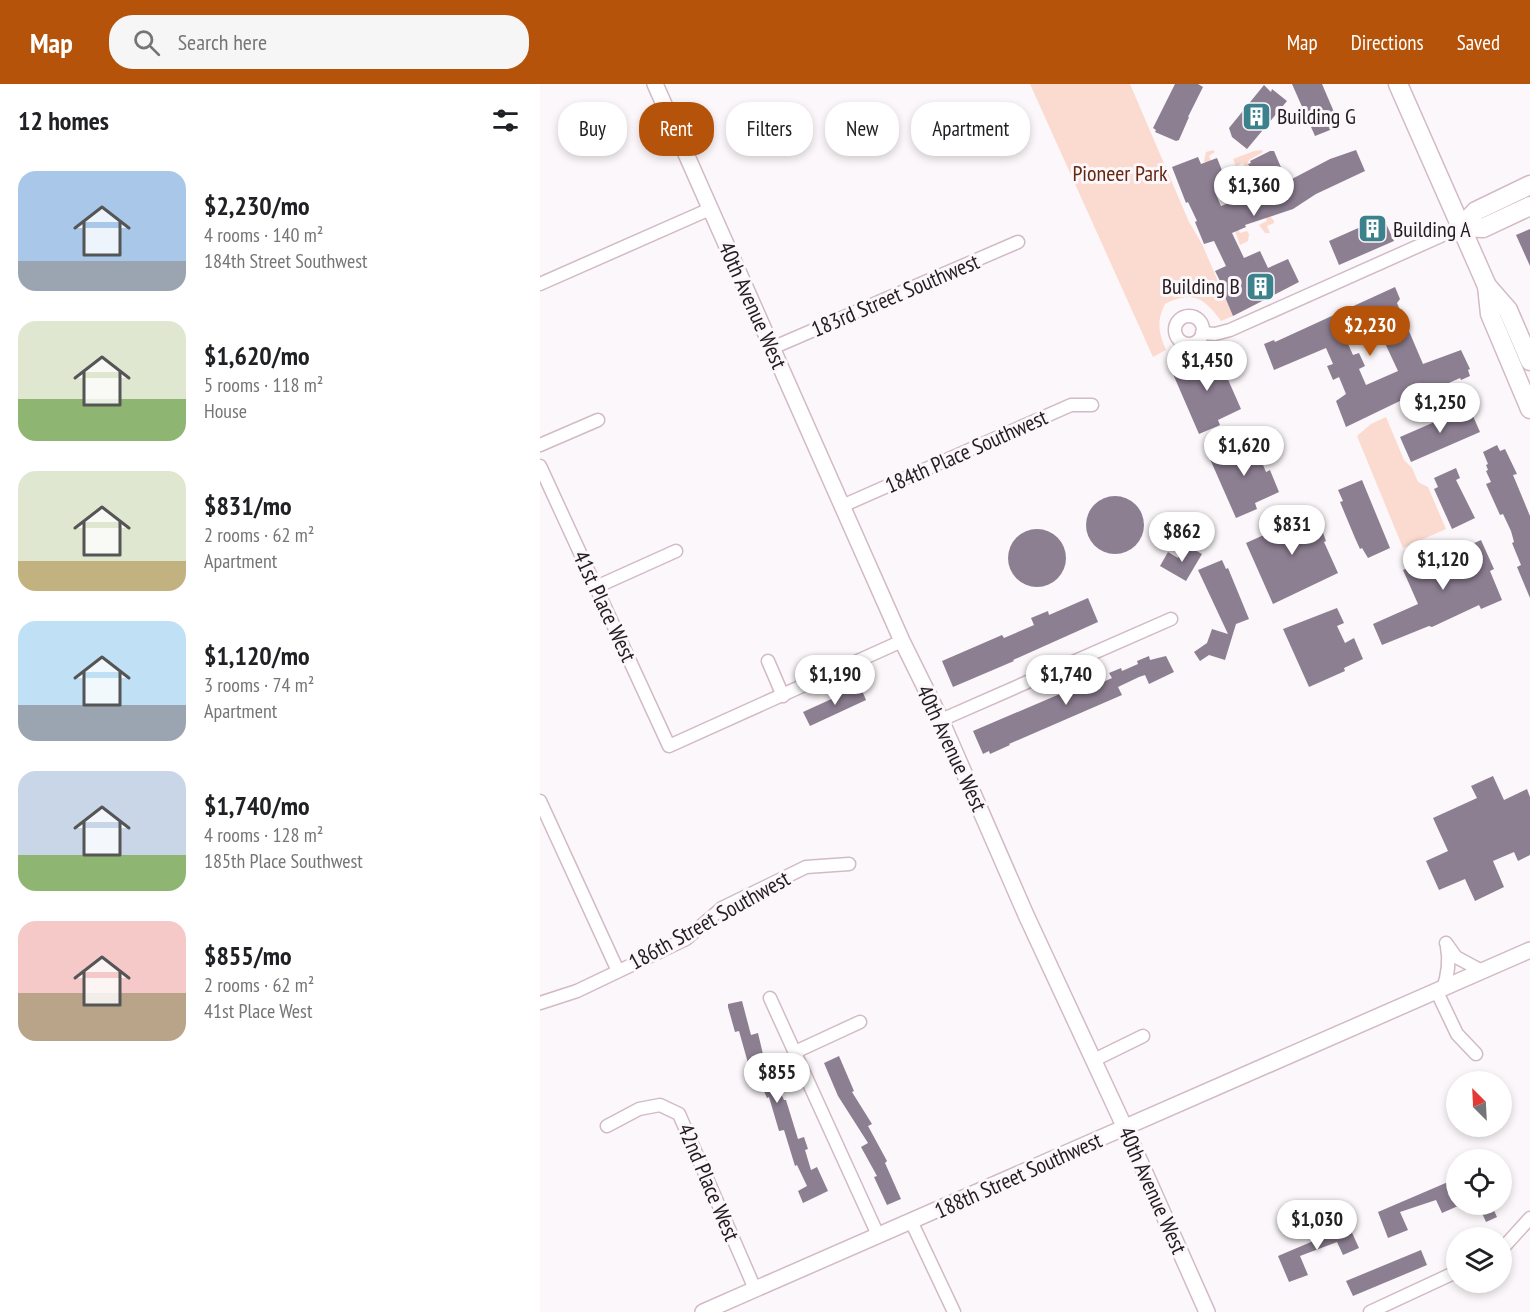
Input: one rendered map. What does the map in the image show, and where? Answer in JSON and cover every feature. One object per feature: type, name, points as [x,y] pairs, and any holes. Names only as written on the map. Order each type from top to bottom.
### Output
[{"type":"main road","points":[[1398,84],[1486,286],[1490,314],[1530,409]]},
{"type":"main road","points":[[1461,227],[1476,211],[1530,185]]},
{"type":"main road","points":[[1461,227],[1484,228],[1530,206]]},
{"type":"main road","points":[[1486,286],[1508,310],[1530,361]]},
{"type":"street","name":"40th Avenue West","points":[[655,84],[902,641],[940,720],[1207,1312]]},
{"type":"street","points":[[540,284],[710,209]]},
{"type":"street","points":[[1202,333],[1215,334],[1230,330],[1461,227]]},
{"type":"street","name":"183rd Street Southwest","points":[[772,348],[1018,242]]},
{"type":"street","name":"184th Place Southwest","points":[[842,506],[1071,405],[1092,405]]},
{"type":"street","points":[[540,445],[598,420]]},
{"type":"street","name":"41st Place West","points":[[540,466],[669,746],[783,696]]},
{"type":"street","points":[[596,587],[676,551]]},
{"type":"street","points":[[940,720],[1172,618]]},
{"type":"street","points":[[768,661],[783,696],[902,641]]},
{"type":"street","points":[[540,801],[618,971]]},
{"type":"street","name":"186th Street Southwest","points":[[540,1003],[577,992],[686,939],[722,908],[806,867],[849,864]]},
{"type":"street","points":[[1476,1054],[1457,1034],[1440,990],[1449,967],[1446,943],[1455,957],[1482,971]]},
{"type":"street","name":"188th Street Southwest","points":[[703,1312],[1530,950]]},
{"type":"street","points":[[770,998],[879,1235]]},
{"type":"street","points":[[795,1052],[860,1022]]},
{"type":"street","points":[[1094,1060],[1143,1036]]},
{"type":"street","name":"42nd Place West","points":[[607,1126],[639,1109],[660,1105],[679,1114],[755,1289]]},
{"type":"street","points":[[1512,1238],[1530,1218]]},
{"type":"street","points":[[912,1221],[954,1312]]},
{"type":"street","points":[[1370,1312],[1446,1277]]},
{"type":"green space","name":"Pioneer Park","points":[[1030,84],[1130,84],[1189,222],[1202,244],[1233,316],[1221,321],[1203,302],[1191,297],[1165,304],[1160,316],[1160,327],[1166,350],[1153,357]]},
{"type":"green space","points":[[1213,150],[1215,152],[1209,156],[1240,233],[1247,231],[1249,234],[1248,241],[1240,245],[1224,200],[1204,161],[1206,152]]},
{"type":"green space","points":[[1262,150],[1263,152],[1249,160],[1248,163],[1274,221],[1267,226],[1270,233],[1265,233],[1259,225],[1267,221],[1259,199],[1249,199],[1248,195],[1255,191],[1243,163],[1236,166],[1233,159]]},
{"type":"green space","points":[[1386,417],[1404,460],[1412,468],[1418,482],[1428,487],[1446,529],[1403,548],[1357,436],[1371,424]]},
{"type":"building","points":[[1175,84],[1198,84],[1203,87],[1179,140],[1176,141],[1155,132],[1153,128]]},
{"type":"building","points":[[1292,84],[1322,84],[1340,126],[1315,136]]},
{"type":"building","name":"Building G","points":[[1264,85],[1287,101],[1247,149],[1232,137],[1229,128]]},
{"type":"building","points":[[1356,150],[1365,171],[1316,194],[1293,209],[1245,225],[1246,227],[1232,233],[1244,258],[1260,251],[1268,268],[1288,259],[1299,282],[1233,316],[1215,271],[1226,266],[1214,241],[1204,244],[1195,222],[1197,221],[1188,202],[1186,203],[1172,167],[1198,157],[1201,164],[1217,158],[1228,185],[1214,190],[1221,206],[1248,196],[1239,173],[1251,169],[1248,164],[1251,163],[1250,161],[1270,151],[1274,151],[1283,172],[1286,172],[1290,180],[1330,159]]},
{"type":"building","name":"Building A","points":[[1383,217],[1394,241],[1339,265],[1329,241]]},
{"type":"building","points":[[1530,229],[1530,266],[1516,235]]},
{"type":"building","points":[[1395,287],[1400,299],[1397,303],[1423,364],[1461,350],[1470,369],[1468,370],[1470,376],[1461,380],[1460,378],[1406,402],[1404,399],[1346,427],[1336,401],[1346,394],[1339,377],[1333,380],[1327,366],[1333,364],[1326,348],[1274,370],[1264,344],[1274,340],[1275,342]],"holes":[[[1376,324],[1398,371],[1366,385],[1359,369],[1365,366],[1359,353],[1353,355],[1345,337]]]},
{"type":"building","points":[[1215,350],[1241,409],[1218,420],[1220,425],[1199,434],[1173,374],[1196,364],[1194,359]]},
{"type":"building","points":[[1469,407],[1480,432],[1411,462],[1400,437]]},
{"type":"building","points":[[1250,434],[1266,472],[1270,470],[1279,492],[1255,503],[1257,509],[1236,518],[1210,459],[1241,445],[1238,439]]},
{"type":"building","points":[[1497,445],[1500,451],[1505,449],[1517,474],[1513,475],[1530,516],[1530,598],[1517,567],[1521,565],[1512,543],[1514,542],[1511,531],[1503,514],[1500,515],[1486,484],[1491,482],[1486,471],[1488,464],[1483,452]]},
{"type":"building","points":[[1456,468],[1460,478],[1456,480],[1475,518],[1452,529],[1434,489],[1438,487],[1434,478]]},
{"type":"building","points":[[1362,480],[1390,548],[1368,558],[1362,548],[1360,549],[1355,538],[1340,502],[1343,501],[1338,490]]},
{"type":"building","points":[[1115,496],[1126,498],[1139,509],[1144,525],[1142,536],[1131,549],[1115,554],[1104,552],[1091,541],[1086,525],[1088,514],[1099,501]]},
{"type":"building","points":[[1308,507],[1312,518],[1315,517],[1322,530],[1326,541],[1324,542],[1338,573],[1273,604],[1246,543],[1286,522],[1284,517]]},
{"type":"building","points":[[1031,529],[1043,529],[1058,537],[1066,552],[1066,564],[1058,579],[1043,587],[1031,587],[1016,579],[1008,564],[1008,552],[1016,537]]},
{"type":"building","points":[[1481,540],[1494,569],[1490,571],[1502,600],[1481,609],[1479,605],[1432,627],[1429,626],[1382,645],[1373,624],[1418,604],[1403,570]]},
{"type":"building","points":[[1186,545],[1202,554],[1186,581],[1160,566],[1168,552],[1178,558]]},
{"type":"building","points":[[1222,560],[1226,569],[1228,568],[1249,619],[1236,624],[1225,660],[1209,655],[1200,661],[1194,652],[1207,643],[1212,629],[1228,634],[1198,570]]},
{"type":"building","points":[[1088,598],[1098,622],[953,687],[942,661],[1002,635],[1004,638],[1034,625],[1031,618],[1048,611],[1049,615]]},
{"type":"building","points":[[1337,608],[1344,623],[1337,626],[1345,643],[1354,638],[1363,659],[1344,668],[1345,671],[1309,687],[1283,629]]},
{"type":"building","points":[[1149,656],[1150,660],[1166,656],[1174,672],[1149,684],[1145,675],[1139,677],[1118,687],[1122,695],[990,754],[989,751],[983,754],[973,731],[1081,685],[1083,691],[1112,678],[1109,673],[1121,668],[1122,671]]},
{"type":"building","points":[[860,686],[866,700],[810,726],[803,712]]},
{"type":"building","points":[[1493,776],[1504,800],[1527,789],[1530,797],[1530,855],[1518,861],[1514,852],[1493,861],[1504,887],[1475,901],[1465,879],[1439,890],[1426,861],[1448,851],[1433,818],[1477,798],[1471,786]]},
{"type":"building","points":[[742,1001],[751,1035],[758,1033],[766,1067],[768,1066],[786,1100],[798,1139],[804,1137],[811,1170],[817,1167],[828,1191],[803,1203],[798,1191],[807,1186],[797,1165],[795,1166],[784,1130],[779,1131],[769,1097],[767,1098],[751,1062],[748,1063],[739,1031],[735,1032],[728,1004]]},
{"type":"building","points":[[839,1056],[854,1091],[852,1092],[872,1124],[868,1126],[887,1161],[885,1163],[901,1199],[887,1205],[874,1177],[877,1176],[861,1147],[868,1143],[838,1096],[824,1063]]},
{"type":"building","points":[[1446,1183],[1446,1211],[1442,1213],[1436,1200],[1400,1212],[1408,1230],[1388,1238],[1378,1212]]},
{"type":"building","points":[[1483,1215],[1496,1215],[1497,1217],[1486,1222]]},
{"type":"building","points":[[1348,1224],[1359,1248],[1343,1255],[1337,1242],[1300,1256],[1308,1275],[1289,1282],[1278,1256]]},
{"type":"building","points":[[1421,1250],[1427,1265],[1353,1296],[1346,1281]]},
{"type":"place","name":"Building G","points":[[1256,116]]},
{"type":"place","name":"Building A","points":[[1372,229]]},
{"type":"place","name":"Building B","points":[[1261,286]]}]
